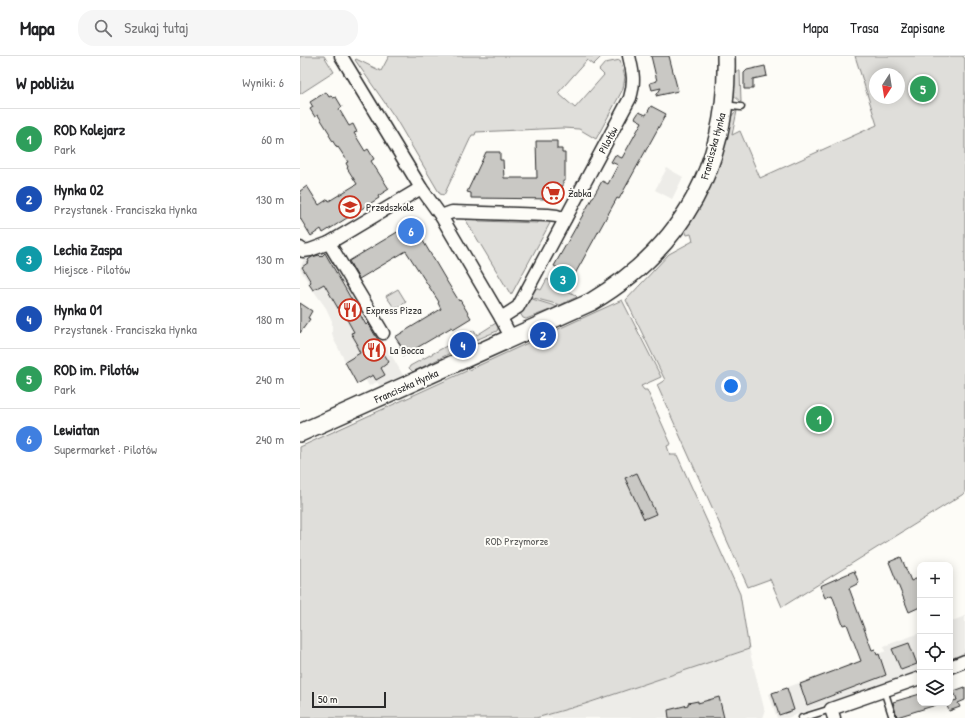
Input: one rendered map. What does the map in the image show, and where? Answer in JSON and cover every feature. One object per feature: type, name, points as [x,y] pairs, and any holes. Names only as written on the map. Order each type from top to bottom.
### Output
[{"type":"street","points":[[341,56],[421,188],[440,216],[510,337]]},
{"type":"street","name":"Pilotów","points":[[500,318],[518,307],[630,98],[634,84],[634,77],[629,56]]},
{"type":"street","name":"Franciszka Hynka","points":[[300,433],[510,337],[585,305],[610,291],[647,260],[666,241],[684,218],[700,189],[709,168],[733,106],[727,79],[726,56]]},
{"type":"street","points":[[300,248],[303,251],[310,250],[329,243],[421,188]]},
{"type":"street","points":[[440,216],[452,212],[468,212],[548,215],[565,219]]},
{"type":"street","points":[[329,243],[383,333]]},
{"type":"street","points":[[953,666],[965,661]]},
{"type":"street","points":[[832,713],[884,690],[917,679]]},
{"type":"lane","points":[[884,690],[893,718]]},
{"type":"lane","points":[[802,718],[832,713]]},
{"type":"shaded area","points":[[667,168],[683,177],[672,199],[655,190]]},
{"type":"shaded area","points":[[317,251],[330,251],[403,375],[380,386],[377,382],[369,386],[365,379],[357,384],[334,340],[332,333],[332,321],[326,308],[300,269],[304,259]]},
{"type":"shaded area","points":[[965,616],[965,655],[953,659],[953,634],[953,621]]},
{"type":"shaded area","points":[[917,634],[917,672],[787,718],[777,718],[769,694],[886,651],[884,646]]},
{"type":"shaded area","points":[[749,649],[765,712],[763,718],[536,718],[585,704]]},
{"type":"green space","points":[[300,56],[324,56],[334,72],[300,94]]},
{"type":"green space","points":[[389,56],[602,56],[593,65],[587,60],[558,93],[575,108],[604,75],[599,70],[605,63],[620,60],[625,77],[623,89],[596,139],[579,129],[563,128],[476,132],[475,135],[472,135],[444,195],[440,194],[394,116],[355,60],[356,59],[381,71]]},
{"type":"green space","points":[[855,56],[963,56],[965,59],[965,493],[782,607],[770,579],[748,587],[657,385],[665,380],[626,300],[669,254],[693,241],[691,234],[687,235],[684,227],[730,118],[737,111],[732,135],[740,131],[760,178],[877,125],[870,104],[905,104],[905,68],[869,68],[869,100]]},
{"type":"green space","points":[[732,71],[740,71],[741,102],[734,96]]},
{"type":"green space","points":[[464,217],[476,217],[479,221],[538,223],[538,219],[546,219],[550,223],[511,295]]},
{"type":"green space","points":[[547,279],[577,297],[560,305],[530,297],[535,287],[541,290]]},
{"type":"green space","points":[[398,289],[406,302],[395,309],[386,296]]},
{"type":"green space","points":[[529,298],[558,307],[526,319],[523,318],[520,313]]},
{"type":"green space","name":"ROD Przymorze","points":[[622,300],[661,377],[641,386],[644,390],[647,390],[671,444],[667,446],[670,455],[677,455],[740,594],[749,649],[585,704],[536,718],[300,718],[300,447]]},
{"type":"green space","points":[[496,323],[499,326],[497,331],[469,343],[464,337],[474,330],[477,335]]},
{"type":"green space","points":[[461,338],[464,342],[457,346],[458,349],[413,372],[409,368],[410,366]]},
{"type":"building","points":[[651,56],[669,56],[678,91],[656,96],[661,88],[652,90],[650,83],[657,81]]},
{"type":"building","points":[[765,66],[767,76],[753,79],[753,89],[744,89],[744,73],[747,70]]},
{"type":"building","points":[[326,92],[329,97],[336,97],[342,107],[339,109],[349,126],[353,124],[357,132],[354,133],[365,151],[368,149],[374,159],[371,161],[389,189],[378,196],[379,198],[323,233],[321,229],[311,236],[300,218],[300,191],[307,186],[319,205],[328,199],[329,201],[357,184],[347,168],[346,163],[348,162],[338,147],[337,148],[318,115],[315,117],[310,109],[313,107],[310,102]]},
{"type":"building","points":[[651,106],[666,114],[570,283],[557,276],[560,269],[554,266],[602,181],[608,184],[618,165],[611,162],[615,155],[622,158],[642,122],[635,118],[639,112],[646,115]]},
{"type":"building","points":[[536,141],[557,141],[557,149],[562,149],[562,153],[565,153],[565,181],[563,181],[563,186],[558,186],[559,195],[556,195],[556,199],[471,198],[471,193],[467,192],[486,152],[500,152],[500,160],[503,160],[504,178],[537,178]]},
{"type":"building","points":[[414,222],[424,240],[423,241],[446,280],[471,318],[453,329],[452,327],[403,356],[398,348],[401,346],[395,337],[441,309],[438,303],[439,302],[406,251],[359,279],[349,261]]},
{"type":"building","points":[[325,253],[366,325],[368,323],[382,346],[380,347],[389,362],[381,368],[385,375],[376,380],[373,375],[357,384],[345,362],[360,353],[356,345],[358,345],[351,333],[354,332],[345,316],[343,317],[324,284],[313,290],[309,284],[311,282],[302,267],[309,262],[308,260],[312,257],[319,255],[321,257]]},
{"type":"building","points":[[300,303],[312,311],[308,318],[310,319],[300,333]]},
{"type":"building","points":[[637,473],[656,514],[644,519],[625,478]]},
{"type":"building","points":[[901,557],[911,581],[917,578],[917,608],[909,612],[889,562]]},
{"type":"building","points":[[854,571],[859,583],[849,588],[872,650],[875,649],[877,655],[879,654],[886,675],[807,705],[800,684],[861,661],[847,624],[843,625],[832,595],[825,598],[820,586]]},
{"type":"building","points":[[909,643],[917,664],[901,670],[892,649]]},
{"type":"building","points":[[965,687],[965,700],[958,703],[960,707],[949,711],[947,706],[953,706],[953,701],[957,700],[954,691]]},
{"type":"building","points":[[787,688],[794,710],[779,715],[772,693]]},
{"type":"building","points":[[917,695],[917,706],[933,706],[897,717],[893,702]]},
{"type":"building","points":[[719,697],[724,718],[669,718],[668,710],[688,705],[688,703],[698,701],[698,703]]},
{"type":"place","name":"ROD im. Pilotów","points":[[923,89]]},
{"type":"place","name":"Żabka","points":[[553,193]]},
{"type":"place","name":"Przedszkole","points":[[350,207]]},
{"type":"place","name":"Lewiatan","points":[[411,231]]},
{"type":"place","name":"Lechia Zaspa","points":[[563,279]]},
{"type":"place","name":"Express Pizza","points":[[350,310]]},
{"type":"place","name":"Hynka 02","points":[[543,335]]},
{"type":"place","name":"Hynka 01","points":[[463,345]]},
{"type":"place","name":"La Bocca","points":[[374,350]]},
{"type":"place","name":"ROD Kolejarz","points":[[819,419]]}]
